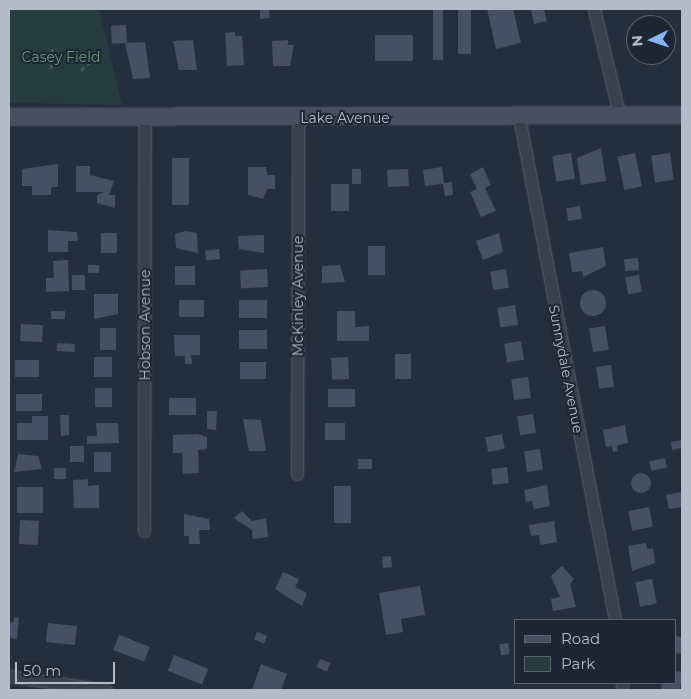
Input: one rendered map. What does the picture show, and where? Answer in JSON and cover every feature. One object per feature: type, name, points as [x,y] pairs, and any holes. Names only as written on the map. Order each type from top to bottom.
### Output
[{"type":"main road","name":"Lake Avenue","points":[[9,117],[298,118],[620,117],[682,115]]},
{"type":"street","points":[[594,9],[620,117]]},
{"type":"street","name":"Sunnydale Avenue","points":[[519,117],[614,619]]},
{"type":"street","name":"Hobson Avenue","points":[[144,532],[145,118]]},
{"type":"street","name":"McKinley Avenue","points":[[297,474],[298,118]]},
{"type":"street","points":[[9,676],[106,690]]},
{"type":"path","points":[[51,69],[52,49]]},
{"type":"path","points":[[81,70],[89,63],[90,50]]},
{"type":"green space","name":"Casey Field","points":[[9,9],[99,9],[122,105],[9,103]]},
{"type":"building","points":[[260,9],[269,9],[270,18],[260,19]]},
{"type":"building","points":[[433,9],[443,9],[443,60],[433,60]]},
{"type":"building","points":[[458,9],[471,9],[471,54],[458,54]]},
{"type":"building","points":[[487,9],[513,9],[521,43],[496,49]]},
{"type":"building","points":[[531,9],[544,9],[547,21],[534,24]]},
{"type":"building","points":[[126,25],[127,43],[112,44],[111,26]]},
{"type":"building","points":[[235,32],[235,36],[242,36],[244,65],[227,66],[225,33]]},
{"type":"building","points":[[375,35],[413,35],[413,61],[375,61]]},
{"type":"building","points":[[193,40],[197,70],[179,70],[173,41]]},
{"type":"building","points":[[288,40],[288,45],[294,45],[290,66],[273,66],[272,41]]},
{"type":"building","points":[[145,42],[150,78],[133,79],[125,43]]},
{"type":"building","points":[[601,148],[606,181],[581,185],[577,158]]},
{"type":"building","points":[[571,153],[575,179],[556,182],[552,156]]},
{"type":"building","points":[[635,153],[642,186],[624,190],[617,157]]},
{"type":"building","points":[[670,153],[674,180],[655,182],[651,156]]},
{"type":"building","points":[[172,158],[189,158],[189,205],[172,205]]},
{"type":"building","points":[[58,164],[58,187],[51,187],[51,195],[32,195],[32,186],[22,186],[22,169]]},
{"type":"building","points":[[76,166],[90,166],[90,175],[114,181],[109,195],[115,195],[115,208],[97,203],[97,195],[104,192],[76,192]]},
{"type":"building","points":[[248,167],[266,167],[267,175],[275,175],[275,189],[267,189],[263,199],[248,195]]},
{"type":"building","points":[[442,167],[444,183],[452,182],[453,195],[445,196],[443,184],[425,186],[423,170]]},
{"type":"building","points":[[483,167],[491,185],[485,188],[496,211],[481,217],[470,192],[477,189],[470,174]]},
{"type":"building","points":[[352,169],[361,169],[361,184],[352,184]]},
{"type":"building","points":[[408,169],[409,186],[388,187],[387,170]]},
{"type":"building","points":[[331,184],[349,184],[349,211],[331,211]]},
{"type":"building","points":[[580,206],[582,219],[568,221],[566,208]]},
{"type":"building","points":[[48,230],[77,232],[78,241],[68,241],[68,252],[48,252]]},
{"type":"building","points":[[186,231],[197,233],[198,253],[176,248],[175,234]]},
{"type":"building","points":[[101,233],[117,233],[117,253],[101,253]]},
{"type":"building","points":[[499,233],[503,252],[483,260],[476,241]]},
{"type":"building","points":[[264,235],[264,253],[239,249],[238,236]]},
{"type":"building","points":[[368,246],[385,246],[385,275],[368,275]]},
{"type":"building","points":[[603,247],[606,266],[583,277],[582,271],[572,272],[569,253]]},
{"type":"building","points":[[219,249],[220,259],[206,260],[205,250]]},
{"type":"building","points":[[638,258],[639,270],[625,271],[624,259]]},
{"type":"building","points":[[68,260],[69,291],[46,292],[46,278],[54,278],[53,261]]},
{"type":"building","points":[[88,265],[99,265],[99,273],[88,273]]},
{"type":"building","points":[[340,265],[345,282],[322,283],[322,266]]},
{"type":"building","points":[[175,266],[195,266],[195,285],[175,285]]},
{"type":"building","points":[[267,269],[268,287],[241,288],[240,270]]},
{"type":"building","points":[[506,269],[509,288],[493,290],[490,272]]},
{"type":"building","points":[[72,275],[85,275],[85,290],[72,290]]},
{"type":"building","points":[[639,275],[642,292],[628,294],[625,277]]},
{"type":"building","points":[[593,290],[602,294],[606,303],[602,312],[593,316],[584,312],[580,303],[584,294]]},
{"type":"building","points":[[94,294],[118,294],[118,314],[94,319]]},
{"type":"building","points":[[179,300],[204,300],[204,317],[179,317]]},
{"type":"building","points":[[239,300],[267,300],[267,318],[239,318]]},
{"type":"building","points":[[515,305],[518,325],[500,328],[497,308]]},
{"type":"building","points":[[51,311],[65,311],[65,319],[51,319]]},
{"type":"building","points":[[337,311],[355,311],[355,327],[369,326],[369,341],[337,341]]},
{"type":"building","points":[[21,324],[43,325],[42,342],[20,341]]},
{"type":"building","points":[[605,326],[609,350],[593,352],[589,329]]},
{"type":"building","points":[[100,328],[116,328],[116,350],[100,350]]},
{"type":"building","points":[[239,330],[267,330],[267,349],[239,349]]},
{"type":"building","points":[[174,335],[200,335],[200,355],[191,355],[192,364],[185,364],[185,356],[175,356]]},
{"type":"building","points":[[521,341],[524,360],[507,362],[504,344]]},
{"type":"building","points":[[57,343],[75,344],[75,352],[57,351]]},
{"type":"building","points":[[395,354],[411,354],[411,379],[395,379]]},
{"type":"building","points":[[94,357],[112,357],[112,377],[94,377]]},
{"type":"building","points":[[348,357],[349,379],[332,380],[331,358]]},
{"type":"building","points":[[15,360],[39,360],[39,377],[15,377]]},
{"type":"building","points":[[240,362],[266,362],[266,379],[240,379]]},
{"type":"building","points":[[611,365],[614,387],[599,389],[596,367]]},
{"type":"building","points":[[528,377],[531,398],[514,400],[511,379]]},
{"type":"building","points":[[95,388],[112,388],[112,407],[95,407]]},
{"type":"building","points":[[328,389],[355,389],[355,407],[328,407]]},
{"type":"building","points":[[16,394],[42,394],[42,411],[16,411]]},
{"type":"building","points":[[169,398],[196,398],[196,415],[169,415]]},
{"type":"building","points":[[207,411],[217,411],[216,430],[207,429]]},
{"type":"building","points":[[533,414],[536,433],[520,435],[517,417]]},
{"type":"building","points":[[60,415],[69,415],[69,435],[61,436]]},
{"type":"building","points":[[32,416],[48,416],[48,440],[17,440],[17,423],[32,423]]},
{"type":"building","points":[[243,419],[261,420],[266,451],[249,451]]},
{"type":"building","points":[[96,423],[118,423],[119,443],[87,444],[87,436],[97,436]]},
{"type":"building","points":[[325,423],[345,423],[345,440],[325,440]]},
{"type":"building","points":[[625,425],[628,443],[617,445],[618,451],[613,452],[612,446],[606,447],[603,430]]},
{"type":"building","points":[[197,434],[207,437],[207,449],[198,450],[199,473],[183,474],[182,453],[173,453],[173,435]]},
{"type":"building","points":[[502,434],[505,449],[488,452],[485,437]]},
{"type":"building","points":[[682,440],[682,448],[672,450],[671,442]]},
{"type":"building","points":[[70,446],[84,446],[84,462],[70,462]]},
{"type":"building","points":[[540,449],[543,470],[527,472],[524,451]]},
{"type":"building","points":[[94,452],[111,452],[111,472],[94,472]]},
{"type":"building","points":[[18,454],[38,456],[42,469],[14,472]]},
{"type":"building","points":[[665,458],[667,468],[651,471],[649,461]]},
{"type":"building","points":[[358,459],[372,459],[372,469],[358,469]]},
{"type":"building","points":[[507,467],[509,483],[493,485],[491,469]]},
{"type":"building","points":[[54,468],[66,468],[66,479],[54,479]]},
{"type":"building","points":[[641,473],[648,476],[651,483],[648,490],[641,493],[634,490],[631,483],[634,476]]},
{"type":"building","points":[[88,479],[88,486],[99,485],[99,508],[74,508],[73,480]]},
{"type":"building","points":[[547,485],[550,506],[534,509],[532,501],[526,502],[524,490]]},
{"type":"building","points":[[334,486],[351,486],[351,523],[334,523]]},
{"type":"building","points":[[17,487],[43,487],[43,513],[17,513]]},
{"type":"building","points":[[682,492],[682,507],[669,509],[666,495]]},
{"type":"building","points":[[649,507],[653,527],[632,531],[628,511]]},
{"type":"building","points":[[242,511],[252,521],[266,518],[268,537],[253,539],[252,530],[234,518]]},
{"type":"building","points":[[184,514],[209,519],[210,530],[199,530],[200,544],[189,544],[189,536],[184,536]]},
{"type":"building","points":[[20,520],[39,521],[38,545],[19,544]]},
{"type":"building","points":[[554,521],[557,542],[540,545],[539,535],[531,536],[529,525]]},
{"type":"building","points":[[646,543],[647,549],[653,548],[655,563],[632,571],[628,546]]},
{"type":"building","points":[[391,556],[392,567],[383,568],[382,557]]},
{"type":"building","points":[[562,566],[574,579],[570,584],[576,607],[553,611],[551,599],[560,597],[551,576]]},
{"type":"building","points":[[283,572],[299,579],[295,587],[307,593],[302,606],[275,589]]},
{"type":"building","points":[[652,579],[657,604],[640,607],[635,582]]},
{"type":"building","points":[[420,586],[425,615],[401,619],[403,632],[386,635],[379,593]]},
{"type":"building","points":[[14,617],[19,618],[17,639],[9,638],[9,622],[14,622]]},
{"type":"building","points":[[48,623],[77,626],[75,645],[46,642]]},
{"type":"building","points":[[257,632],[267,636],[264,644],[254,639]]},
{"type":"building","points":[[119,635],[150,647],[144,662],[113,650]]},
{"type":"building","points":[[676,635],[682,638],[682,653],[676,654]]},
{"type":"building","points":[[508,643],[510,654],[501,655],[499,645]]},
{"type":"building","points":[[174,655],[208,669],[202,685],[168,671]]},
{"type":"building","points":[[320,659],[330,663],[327,671],[317,667]]},
{"type":"building","points":[[261,664],[287,674],[281,690],[252,690]]},
{"type":"building","points":[[676,671],[682,672],[680,690],[661,690],[662,684],[676,684]]}]
